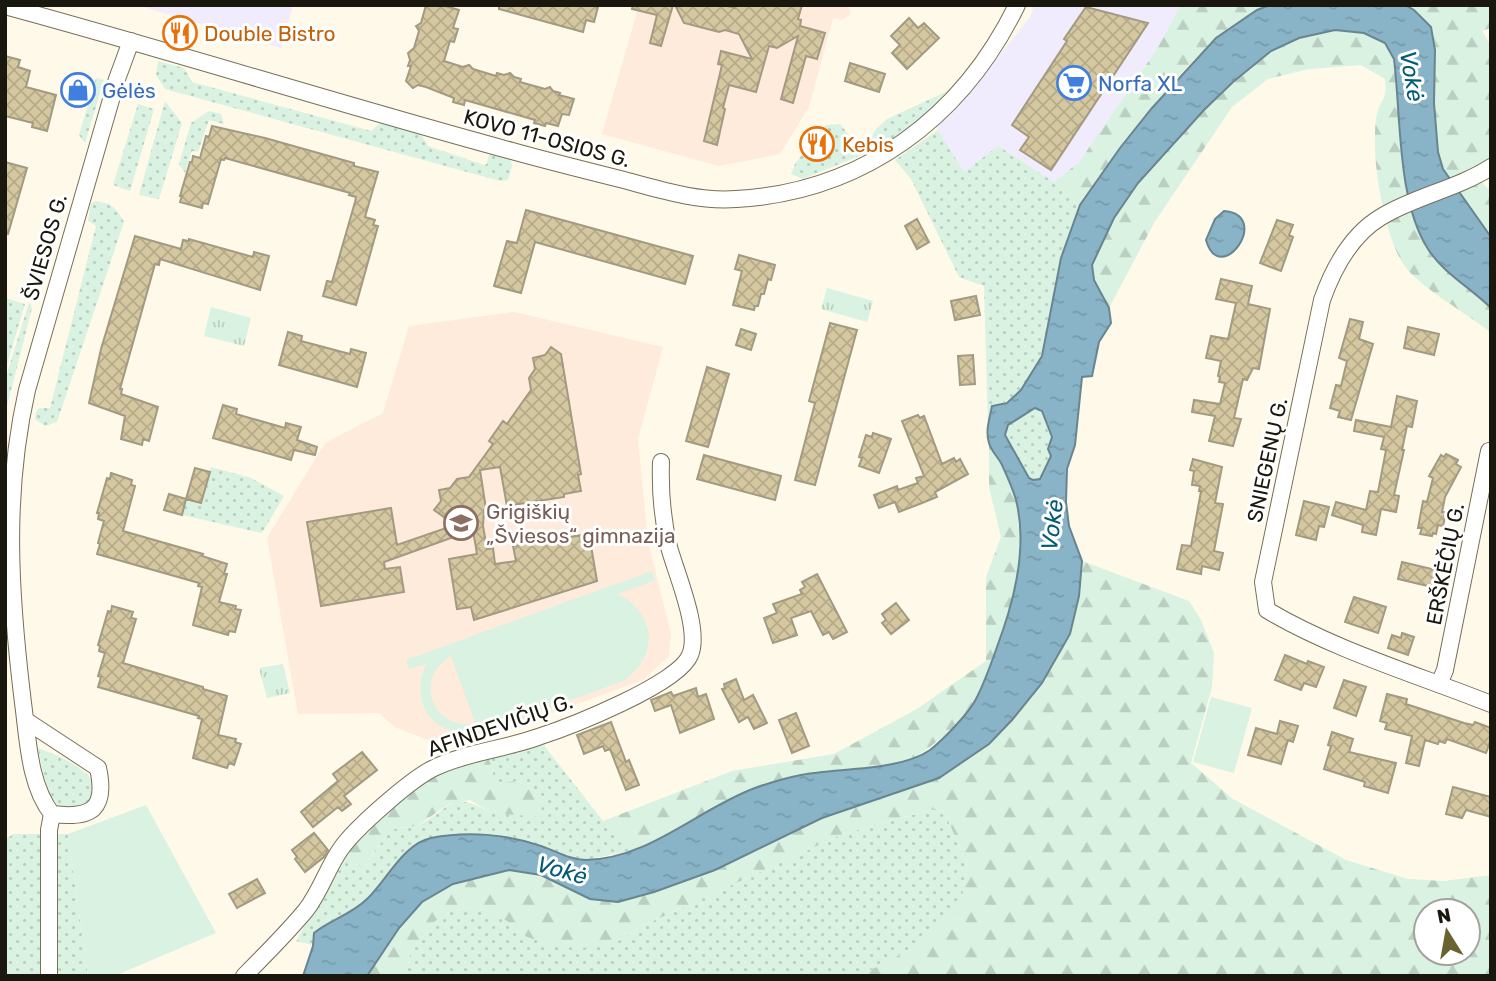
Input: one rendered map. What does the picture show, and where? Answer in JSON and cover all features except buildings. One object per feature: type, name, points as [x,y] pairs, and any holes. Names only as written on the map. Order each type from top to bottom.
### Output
[{"type":"street","name":"KOVO 11-OSIOS G.","points":[[5,6],[560,164],[680,193],[734,200],[796,191],[857,168],[901,144],[933,121],[967,85],[997,44],[1017,5]]},
{"type":"street","name":"ŠVIESOS G.","points":[[52,814],[41,801],[33,770],[25,720],[10,570],[18,428],[51,299],[117,79],[131,41]]},
{"type":"street","name":"SNIEGENŲ G.","points":[[1491,167],[1475,177],[1390,212],[1370,225],[1336,266],[1322,300],[1263,582],[1267,610],[1279,617],[1340,645],[1491,704]]},
{"type":"street","name":"ERŠKĖČIŲ G.","points":[[1439,684],[1445,670],[1489,451]]},
{"type":"street","name":"AFINDEVIČIŲ G.","points":[[244,976],[307,908],[339,850],[354,833],[421,776],[449,761],[538,737],[629,699],[656,685],[684,665],[691,655],[690,618],[669,547],[659,496],[661,463]]},
{"type":"street","points":[[25,720],[98,768],[102,794],[91,811],[69,816],[52,814],[49,830],[49,976]]},
{"type":"shaded area","points":[[137,5],[293,5],[281,48]]},
{"type":"shaded area","points":[[639,5],[848,5],[851,14],[842,20],[833,18],[809,107],[780,154],[719,166],[602,134]]},
{"type":"shaded area","points":[[1034,5],[1181,5],[1157,49],[1079,162],[1054,182],[998,146],[964,172],[936,127],[978,82],[1030,17]]},
{"type":"shaded area","name":"Grigiškių „Šviesos“ gimnazija","points":[[514,312],[663,347],[638,439],[648,542],[671,634],[669,656],[643,680],[486,737],[456,743],[435,743],[395,727],[379,713],[298,714],[267,538],[325,443],[383,413],[409,326]]},
{"type":"green space","points":[[1181,5],[1270,5],[1244,19],[1190,64],[1141,122],[1080,205],[1054,182],[1079,162],[1157,49]]},
{"type":"green space","points":[[1405,5],[1491,5],[1491,28],[1482,31],[1491,46],[1491,158],[1475,167],[1480,181],[1491,191],[1491,237],[1443,169],[1438,152],[1434,103],[1414,10]]},
{"type":"green space","points":[[1335,30],[1364,33],[1385,43],[1394,59],[1405,182],[1418,229],[1441,266],[1491,308],[1491,333],[1419,281],[1409,272],[1396,251],[1382,203],[1375,154],[1376,120],[1385,95],[1385,79],[1361,65],[1309,69],[1268,79],[1232,107],[1154,223],[1109,308],[1094,280],[1092,265],[1114,218],[1138,183],[1204,110],[1271,51],[1299,38]]},
{"type":"green space","points":[[158,61],[184,68],[192,82],[371,131],[380,123],[420,133],[428,146],[484,165],[492,152],[510,157],[512,166],[508,180],[500,181],[165,89],[156,75]]},
{"type":"green space","points":[[96,78],[104,80],[85,143],[79,135]]},
{"type":"green space","points":[[954,88],[929,114],[883,146],[803,179],[791,174],[795,164],[826,125],[840,124],[857,145],[867,146],[875,130],[887,119]]},
{"type":"green space","points":[[165,101],[182,123],[159,199],[139,195]]},
{"type":"green space","points":[[138,104],[154,109],[130,191],[113,185]]},
{"type":"green space","points":[[209,111],[221,114],[224,124],[209,120],[198,152],[192,151],[185,173],[179,164],[191,123]]},
{"type":"green space","points":[[938,130],[964,172],[998,146],[1054,182],[1080,205],[1064,250],[1045,344],[1037,366],[1026,384],[1011,398],[992,406],[988,427],[984,286],[959,277],[911,179],[895,160]]},
{"type":"green space","points":[[95,201],[113,207],[124,222],[57,422],[45,426],[35,419],[36,412],[39,408],[50,408],[96,226],[88,221],[91,204]]},
{"type":"green space","points":[[827,288],[873,301],[867,322],[821,309]]},
{"type":"green space","points":[[5,298],[25,304],[5,371]]},
{"type":"green space","points":[[29,302],[32,308],[5,414],[6,377]]},
{"type":"green space","points":[[211,307],[251,318],[244,346],[204,336]]},
{"type":"green space","points":[[1035,408],[1042,411],[1052,437],[1048,449],[1052,456],[1040,479],[1033,480],[1029,478],[1005,435],[1007,425]]},
{"type":"green space","points":[[989,442],[1016,500],[1020,521],[1019,563],[1004,626],[981,688],[969,710],[954,727],[908,761],[754,788],[639,849],[603,821],[732,771],[834,754],[917,709],[986,661],[986,577],[1001,537],[989,487]]},
{"type":"green space","points":[[211,467],[251,478],[284,496],[262,533],[182,515],[186,499],[201,503]]},
{"type":"green space","points":[[1082,561],[1189,601],[1201,620],[1214,653],[1212,687],[1191,763],[1233,799],[1346,860],[1408,879],[1444,881],[1491,875],[1491,976],[859,976],[919,945],[961,907],[967,863],[942,807],[843,834],[642,926],[618,941],[594,948],[556,947],[522,935],[507,921],[477,907],[454,910],[432,923],[412,951],[400,976],[367,976],[399,928],[422,902],[453,884],[509,870],[541,875],[590,899],[618,902],[715,870],[822,818],[939,778],[1079,596]]},
{"type":"green space","points":[[652,571],[655,580],[618,594],[640,612],[649,635],[648,647],[635,671],[623,681],[483,732],[452,731],[430,718],[421,694],[421,680],[426,664],[409,669],[406,660]],"holes":[[[451,656],[475,724],[460,724],[448,719],[438,711],[433,700],[433,677],[439,665]]]},
{"type":"green space","points":[[283,664],[290,693],[267,698],[259,668]]},
{"type":"green space","points":[[1211,697],[1252,708],[1234,773],[1193,762]]},
{"type":"green space","points":[[542,743],[603,821],[639,849],[586,860],[567,857],[512,837],[488,835],[454,836],[411,847],[366,901],[324,925],[313,945],[296,941],[342,862],[364,866],[391,829],[419,825],[453,803],[467,802],[492,813],[545,798],[518,781],[494,783],[488,758]]},
{"type":"green space","points":[[38,748],[68,761],[89,776],[93,788],[89,805],[64,811],[58,805],[46,782]]},
{"type":"green space","points":[[488,758],[494,783],[518,781],[545,798],[539,817],[492,813],[470,800],[449,804],[417,826],[391,829],[364,866],[342,862],[354,841],[427,780],[456,767]]},
{"type":"green space","points":[[146,805],[216,933],[114,976],[88,976],[68,834]]},
{"type":"green space","points":[[942,807],[967,863],[961,908],[919,945],[859,976],[400,976],[412,951],[432,923],[454,910],[477,907],[507,921],[522,935],[618,941],[642,926],[843,834]]},
{"type":"green space","points":[[13,834],[68,834],[88,976],[5,976],[5,840]]},
{"type":"water","name":"Vokė","points":[[1270,5],[1405,5],[1431,27],[1435,50],[1434,103],[1438,152],[1443,169],[1491,237],[1491,308],[1441,266],[1418,229],[1405,183],[1394,59],[1385,43],[1364,33],[1335,30],[1299,38],[1271,51],[1204,110],[1138,183],[1114,218],[1092,265],[1094,280],[1109,308],[1111,323],[1099,342],[1092,376],[1082,377],[1075,445],[1067,469],[1066,502],[1069,526],[1082,561],[1079,596],[1070,634],[1042,683],[989,744],[939,778],[822,818],[715,870],[618,902],[590,899],[541,875],[509,870],[453,884],[422,902],[399,928],[367,976],[303,976],[313,946],[314,933],[361,904],[412,847],[431,838],[487,835],[528,842],[580,860],[609,857],[652,842],[755,788],[801,775],[868,768],[917,757],[930,750],[962,719],[973,705],[994,656],[1008,614],[1019,566],[1021,533],[1016,500],[988,438],[992,406],[1007,403],[1021,390],[1042,356],[1061,258],[1080,205],[1152,108],[1216,38],[1257,10]],"holes":[[[1035,408],[1042,411],[1052,437],[1048,449],[1051,456],[1040,479],[1033,480],[1029,478],[1005,435],[1008,425]]]},
{"type":"water","points":[[1224,211],[1238,215],[1244,224],[1244,235],[1231,253],[1222,257],[1213,253],[1206,240],[1215,219]]},
{"type":"place","name":"Double Bistro","points":[[180,33]]},
{"type":"place","name":"Norfa XL","points":[[1074,83]]},
{"type":"place","name":"Gėlės","points":[[78,90]]},
{"type":"place","name":"Kebis","points":[[817,144]]},
{"type":"place","name":"Grigiškių „Šviesos“ gimnazija","points":[[461,523]]}]
